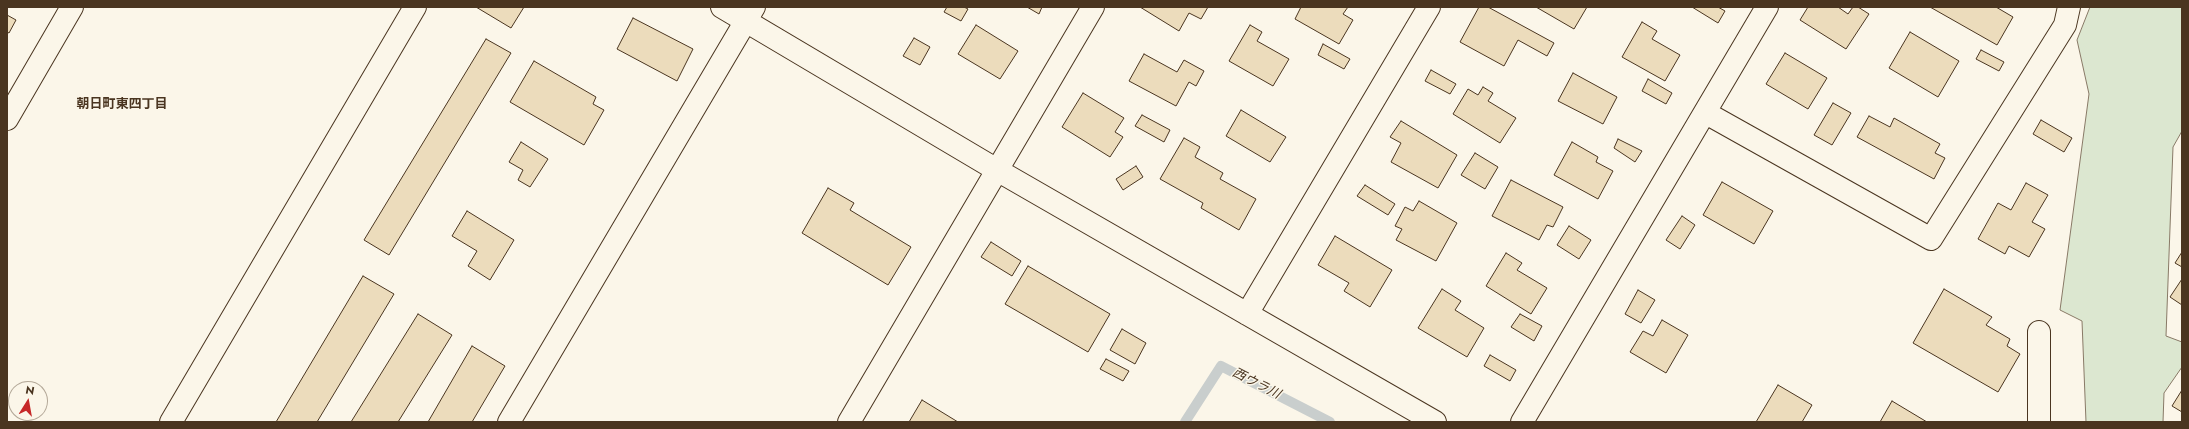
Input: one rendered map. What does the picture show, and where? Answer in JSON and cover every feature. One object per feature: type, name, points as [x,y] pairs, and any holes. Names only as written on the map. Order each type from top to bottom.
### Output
[{"type":"street","points":[[7,119],[72,7]]},
{"type":"street","points":[[171,422],[415,7]]},
{"type":"street","points":[[722,7],[749,14],[997,170],[1435,422]]},
{"type":"street","points":[[849,422],[997,170],[1016,142],[1093,7]]},
{"type":"street","points":[[1247,314],[1429,7]]},
{"type":"street","points":[[1522,422],[1706,113],[1767,7]]},
{"type":"street","points":[[1706,113],[1931,239],[2065,25],[2069,7]]},
{"type":"street","points":[[509,422],[749,14]]},
{"type":"street","points":[[2039,332],[2039,422]]},
{"type":"green space","points":[[2090,7],[2182,7],[2182,131],[2173,147],[2166,336],[2182,342],[2182,367],[2164,393],[2163,422],[2086,422],[2082,321],[2060,310],[2089,94],[2077,40]]},
{"type":"building","points":[[476,7],[524,7],[511,28]]},
{"type":"building","points":[[947,7],[964,7],[968,9],[961,21],[944,12]]},
{"type":"building","points":[[1027,7],[1042,7],[1039,14]]},
{"type":"building","points":[[1140,7],[1208,7],[1201,19],[1189,13],[1179,31]]},
{"type":"building","points":[[1301,7],[1348,7],[1343,14],[1353,20],[1339,44],[1295,19]]},
{"type":"building","points":[[1479,7],[1488,7],[1554,43],[1547,56],[1518,40],[1504,66],[1460,42]]},
{"type":"building","points":[[1536,7],[1587,7],[1574,29]]},
{"type":"building","points":[[1692,7],[1718,7],[1725,11],[1718,23]]},
{"type":"building","points":[[1808,7],[1838,7],[1848,14],[1853,7],[1858,7],[1869,14],[1846,49],[1800,20]]},
{"type":"building","points":[[1930,7],[1996,7],[2013,17],[1997,45]]},
{"type":"building","points":[[7,15],[16,20],[9,33],[7,32]]},
{"type":"building","points":[[633,18],[693,49],[677,81],[617,49]]},
{"type":"building","points":[[1642,22],[1657,31],[1652,39],[1680,55],[1665,81],[1622,57]]},
{"type":"building","points":[[976,25],[1018,51],[1000,79],[958,54]]},
{"type":"building","points":[[1250,25],[1262,32],[1257,41],[1289,59],[1273,86],[1229,61]]},
{"type":"building","points":[[1910,32],[1959,61],[1938,97],[1889,68]]},
{"type":"building","points":[[914,38],[930,47],[920,65],[903,56]]},
{"type":"building","points":[[486,39],[511,53],[389,255],[364,240]]},
{"type":"building","points":[[1323,44],[1350,59],[1344,69],[1318,55]]},
{"type":"building","points":[[1981,50],[2004,62],[1999,71],[1976,59]]},
{"type":"building","points":[[1785,53],[1827,78],[1808,109],[1766,84]]},
{"type":"building","points":[[1144,54],[1177,72],[1184,60],[1204,71],[1196,86],[1189,82],[1176,106],[1129,81]]},
{"type":"building","points":[[534,61],[596,97],[593,104],[604,110],[584,145],[510,102]]},
{"type":"building","points":[[1431,70],[1456,84],[1450,94],[1425,81]]},
{"type":"building","points":[[1573,73],[1617,97],[1603,124],[1558,101]]},
{"type":"building","points":[[1648,79],[1672,93],[1666,104],[1642,91]]},
{"type":"building","points":[[1483,87],[1493,93],[1488,101],[1516,118],[1500,143],[1453,114],[1468,89],[1478,95]]},
{"type":"building","points":[[1083,93],[1124,118],[1115,132],[1123,137],[1110,157],[1062,127]]},
{"type":"building","points":[[1833,103],[1851,113],[1832,145],[1814,135]]},
{"type":"building","points":[[1241,110],[1286,137],[1270,162],[1226,136]]},
{"type":"building","points":[[1142,115],[1170,130],[1164,142],[1135,126]]},
{"type":"building","points":[[1869,116],[1890,127],[1894,118],[1940,144],[1935,153],[1945,158],[1934,179],[1857,137]]},
{"type":"building","points":[[2041,120],[2072,138],[2064,152],[2033,134]]},
{"type":"building","points":[[1401,121],[1457,155],[1438,188],[1391,162],[1401,143],[1390,137]]},
{"type":"building","points":[[1184,138],[1200,147],[1195,157],[1223,173],[1220,179],[1256,199],[1239,230],[1201,208],[1203,203],[1160,179]]},
{"type":"building","points":[[1618,139],[1642,151],[1635,162],[1614,148]]},
{"type":"building","points":[[521,142],[548,159],[530,187],[518,180],[523,170],[509,162]]},
{"type":"building","points":[[1572,142],[1598,157],[1596,162],[1613,171],[1598,199],[1554,175]]},
{"type":"building","points":[[1475,153],[1498,167],[1485,189],[1461,175]]},
{"type":"building","points":[[1136,166],[1143,177],[1123,190],[1116,179]]},
{"type":"building","points":[[1511,180],[1563,207],[1553,227],[1547,225],[1539,240],[1492,216]]},
{"type":"building","points":[[1722,182],[1773,211],[1754,244],[1703,215]]},
{"type":"building","points":[[2026,183],[2048,195],[2032,222],[2045,229],[2029,257],[2009,246],[2005,254],[1978,239],[1998,203],[2011,210]]},
{"type":"building","points":[[1365,185],[1395,204],[1388,215],[1357,196]]},
{"type":"building","points":[[828,188],[854,203],[850,210],[911,247],[888,285],[802,233]]},
{"type":"building","points":[[1419,201],[1457,223],[1436,261],[1396,240],[1402,229],[1395,226],[1405,207],[1413,211]]},
{"type":"building","points":[[467,211],[514,240],[490,280],[468,266],[477,251],[452,236]]},
{"type":"building","points":[[1682,216],[1695,225],[1680,249],[1666,240]]},
{"type":"building","points":[[1569,226],[1591,240],[1579,259],[1557,245]]},
{"type":"building","points":[[1335,236],[1392,270],[1370,307],[1344,291],[1349,283],[1318,265]]},
{"type":"building","points":[[991,242],[1021,261],[1012,276],[981,257]]},
{"type":"building","points":[[2182,252],[2182,267],[2175,263]]},
{"type":"building","points":[[1506,253],[1522,263],[1517,270],[1547,288],[1531,314],[1486,286]]},
{"type":"building","points":[[1028,266],[1110,314],[1088,352],[1005,304]]},
{"type":"building","points":[[363,276],[394,294],[317,422],[276,422]]},
{"type":"building","points":[[2182,279],[2182,305],[2170,297]]},
{"type":"building","points":[[1442,289],[1461,301],[1455,310],[1484,328],[1467,357],[1418,328]]},
{"type":"building","points":[[1944,289],[1992,317],[1986,325],[2010,339],[2007,346],[2020,354],[1998,392],[1913,343]]},
{"type":"building","points":[[1638,290],[1655,300],[1641,323],[1625,314]]},
{"type":"building","points":[[418,314],[452,335],[398,422],[351,422]]},
{"type":"building","points":[[1520,314],[1542,326],[1534,341],[1511,327]]},
{"type":"building","points":[[1662,320],[1688,335],[1666,373],[1630,352],[1643,331],[1653,336]]},
{"type":"building","points":[[1122,329],[1146,343],[1135,364],[1110,350]]},
{"type":"building","points":[[472,346],[505,366],[472,422],[428,422]]},
{"type":"building","points":[[1490,355],[1516,370],[1510,381],[1484,366]]},
{"type":"building","points":[[1106,359],[1129,371],[1123,381],[1100,369]]},
{"type":"building","points":[[1778,385],[1812,405],[1802,422],[1756,422]]},
{"type":"building","points":[[2182,390],[2182,412],[2172,406]]},
{"type":"building","points":[[922,400],[958,422],[909,422]]},
{"type":"building","points":[[1892,401],[1927,422],[1880,422]]},
{"type":"waterway","name":"西ウラ川","points":[[1185,422],[1221,366],[1330,422]]},
{"type":"district","name":"朝日町東四丁目","points":[[122,105]]}]
